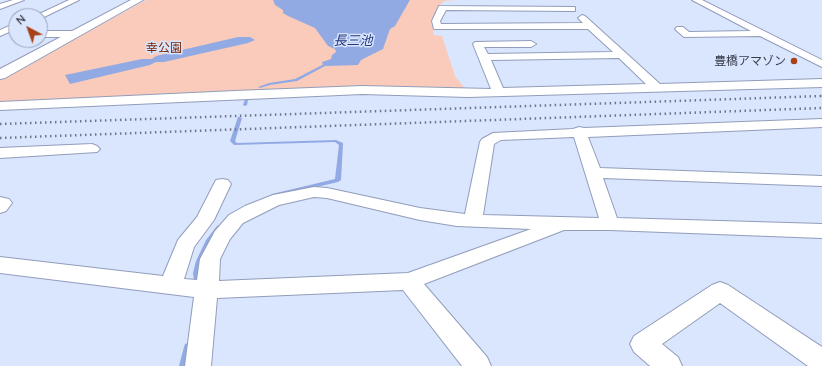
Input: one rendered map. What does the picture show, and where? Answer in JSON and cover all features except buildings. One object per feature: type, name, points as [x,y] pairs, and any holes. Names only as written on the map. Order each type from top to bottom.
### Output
[{"type":"street","points":[[0,7],[20,0]]},
{"type":"street","points":[[48,12],[75,0]]},
{"type":"street","points":[[0,75],[138,0]]},
{"type":"street","points":[[563,0],[656,87]]},
{"type":"street","points":[[696,0],[821,64]]},
{"type":"street","points":[[438,27],[442,8],[572,9]]},
{"type":"street","points":[[438,27],[484,18]]},
{"type":"street","points":[[438,27],[590,26]]},
{"type":"street","points":[[680,29],[687,35],[762,34]]},
{"type":"street","points":[[48,34],[73,34]]},
{"type":"street","points":[[498,92],[478,44],[531,44]]},
{"type":"street","points":[[484,57],[622,55]]},
{"type":"street","points":[[0,106],[354,91],[436,93],[498,92],[822,83]]},
{"type":"street","points":[[473,220],[487,142],[498,136],[822,123]]},
{"type":"street","points":[[579,132],[610,224]]},
{"type":"street","points":[[0,153],[92,149]]},
{"type":"street","points":[[593,173],[822,181]]},
{"type":"street","points":[[176,287],[185,245],[204,220],[222,184]]},
{"type":"street","points":[[198,366],[205,290],[210,259],[222,236],[236,219],[252,210],[274,201],[314,192],[327,193],[420,214],[457,220],[822,231]]},
{"type":"street","points":[[0,204],[4,203],[0,207]]},
{"type":"street","points":[[0,265],[205,290],[409,281],[563,224]]},
{"type":"street","points":[[409,281],[478,366]]},
{"type":"street","points":[[669,366],[643,344],[720,291],[822,361]]},
{"type":"green space","name":"幸公園","points":[[146,0],[454,0],[444,1],[438,7],[437,14],[431,20],[434,35],[442,36],[455,76],[466,90],[0,103],[0,80]]},
{"type":"water","name":"長三池","points":[[273,0],[410,0],[395,26],[390,29],[383,49],[361,60],[358,65],[327,66],[323,65],[322,62],[331,59],[332,55],[336,52],[335,49],[328,46],[315,28],[283,13],[283,10],[275,5]]},
{"type":"water","points":[[238,37],[250,37],[255,40],[248,43],[164,62],[156,62],[150,65],[70,84],[65,75],[142,59],[152,59],[156,56]]},
{"type":"waterway","points":[[260,87],[269,84],[296,80],[325,65]]},
{"type":"waterway","points":[[245,105],[246,100]]},
{"type":"waterway","points":[[240,118],[232,141],[236,144],[336,141],[341,144],[338,180],[274,195]]},
{"type":"waterway","points":[[198,286],[196,273],[199,261],[208,242],[219,227]]},
{"type":"waterway","points":[[183,366],[188,347]]},
{"type":"railway","points":[[0,124],[822,96],[820,96]]},
{"type":"railway","points":[[0,138],[822,108]]},
{"type":"place","name":"豊橋アマゾン","points":[[794,61]]}]
